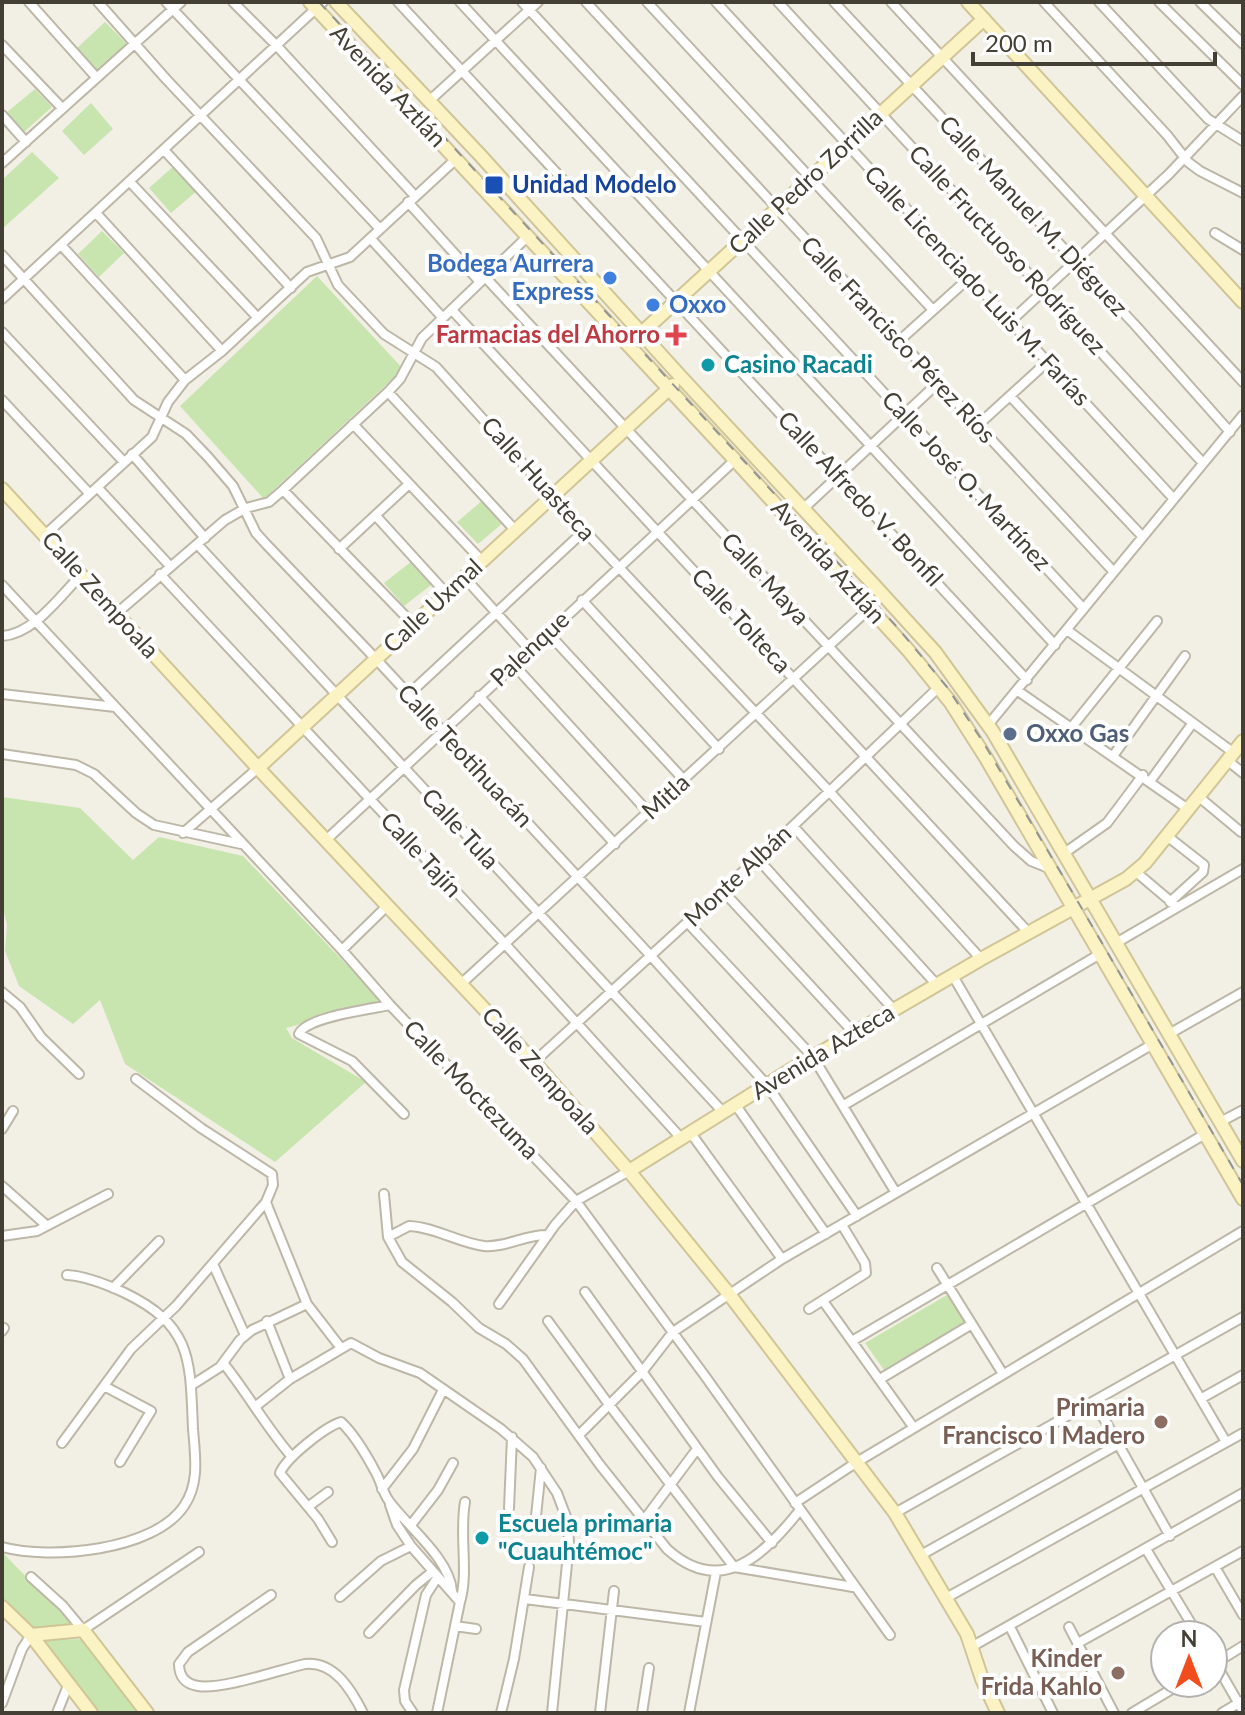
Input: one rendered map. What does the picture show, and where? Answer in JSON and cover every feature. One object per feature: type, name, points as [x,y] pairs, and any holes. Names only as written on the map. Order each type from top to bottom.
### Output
[{"type":"street","points":[[29,2],[96,77]]},
{"type":"street","name":"Calle Huasteca","points":[[98,2],[316,238],[338,285],[384,334],[436,367],[981,959]]},
{"type":"street","points":[[2,163],[136,43],[169,6],[181,2]]},
{"type":"street","name":"Calle Maya","points":[[233,2],[276,45],[483,280],[1024,856],[1051,870]]},
{"type":"street","name":"Avenida Aztlán","points":[[336,2],[935,652],[988,725],[1243,1161]]},
{"type":"street","name":"Calle Alfredo V. Bonfil","points":[[398,2],[1027,680]]},
{"type":"street","points":[[460,2],[1055,645]]},
{"type":"street","name":"Calle José O. Martínez","points":[[522,2],[1083,608]]},
{"type":"street","points":[[429,101],[538,2]]},
{"type":"street","points":[[590,6],[602,2]]},
{"type":"street","points":[[647,2],[933,310]]},
{"type":"street","name":"Calle Licenciado Luis M. Farías","points":[[716,2],[1173,498]]},
{"type":"street","name":"Calle Fructuoso Rodríguez","points":[[778,2],[1203,463]]},
{"type":"street","name":"Calle Manuel M. Diéguez","points":[[834,2],[1230,432]]},
{"type":"street","points":[[891,2],[1243,382]]},
{"type":"street","points":[[968,2],[1243,302]]},
{"type":"street","points":[[1044,2],[1185,158],[1200,171],[1243,193]]},
{"type":"street","points":[[1099,2],[1216,126],[1243,141]]},
{"type":"street","points":[[1159,2],[1243,85]]},
{"type":"street","points":[[1200,2],[1243,44]]},
{"type":"street","points":[[2,299],[202,117],[317,4]]},
{"type":"street","name":"Avenida Aztlán","points":[[317,4],[455,160],[669,388],[939,687],[966,725],[1243,1199]]},
{"type":"street","points":[[169,6],[380,229]]},
{"type":"street","name":"Calle Francisco Pérez Ríos","points":[[590,6],[1113,571]]},
{"type":"street","name":"Calle Pedro Zorrilla","points":[[628,345],[984,19]]},
{"type":"street","points":[[2,45],[62,108]]},
{"type":"street","points":[[1011,321],[1185,158],[1243,96]]},
{"type":"street","points":[[2,115],[26,142]]},
{"type":"street","points":[[165,151],[291,288]]},
{"type":"street","points":[[45,535],[152,437],[173,393],[185,380],[222,351],[307,272],[329,263],[345,261],[455,160]]},
{"type":"street","points":[[130,182],[258,318]]},
{"type":"street","points":[[96,213],[222,351]]},
{"type":"street","points":[[1215,233],[1243,250]]},
{"type":"street","points":[[117,613],[225,520],[246,508],[269,502],[283,490],[388,392],[400,379],[422,338],[527,237]]},
{"type":"street","points":[[371,239],[443,318]]},
{"type":"street","points":[[61,245],[185,380]]},
{"type":"street","name":"Calle Teotihuacán","points":[[2,255],[134,400],[186,434],[208,457],[233,486],[256,533],[409,694],[767,1085],[857,1216]]},
{"type":"street","points":[[900,340],[969,278]]},
{"type":"street","name":"Calle Tolteca","points":[[452,310],[1029,933]]},
{"type":"street","points":[[2,332],[124,462]]},
{"type":"street","points":[[978,425],[1047,362]]},
{"type":"street","name":"Calle Uxmal","points":[[183,833],[338,695],[681,377]]},
{"type":"street","points":[[803,509],[939,382]]},
{"type":"street","points":[[388,392],[515,530]]},
{"type":"street","points":[[1010,396],[1142,536]]},
{"type":"street","points":[[2,400],[89,493]]},
{"type":"street","points":[[988,725],[1243,415]]},
{"type":"street","points":[[353,424],[482,561]]},
{"type":"street","name":"Calle Tula","points":[[132,454],[202,541],[338,695],[723,1112]]},
{"type":"street","name":"Palenque","points":[[326,840],[735,460]]},
{"type":"street","points":[[339,549],[409,484]]},
{"type":"street","points":[[98,488],[170,566]]},
{"type":"street","name":"Calle Zempoala","points":[[2,489],[534,1062],[629,1171],[729,1294],[895,1513],[973,1646],[982,1679],[998,1713]]},
{"type":"street","points":[[283,490],[413,624]]},
{"type":"street","points":[[376,516],[446,593]]},
{"type":"street","points":[[409,694],[584,531]]},
{"type":"street","points":[[2,636],[19,633],[36,621],[82,574]]},
{"type":"street","name":"Calle Tajín","points":[[160,574],[685,1135],[782,1259]]},
{"type":"street","points":[[464,577],[530,650]]},
{"type":"street","name":"Calle Moctezuma","points":[[2,585],[390,1005],[576,1201],[890,1635]]},
{"type":"street","points":[[582,600],[719,749]]},
{"type":"street","name":"Mitla","points":[[461,984],[870,608]]},
{"type":"street","points":[[1071,728],[1157,621]]},
{"type":"street","points":[[1067,630],[1192,724],[1231,757],[1243,773]]},
{"type":"street","points":[[548,633],[684,780]]},
{"type":"street","points":[[1113,756],[1185,656]]},
{"type":"street","points":[[514,665],[649,813]]},
{"type":"street","name":"Monte Albán","points":[[534,1062],[758,859],[939,687]]},
{"type":"street","points":[[1018,691],[1188,809]]},
{"type":"street","points":[[2,694],[116,708]]},
{"type":"street","points":[[479,696],[615,844]]},
{"type":"street","points":[[1063,854],[1107,823],[1192,724]]},
{"type":"street","name":"Avenida Azteca","points":[[576,1201],[813,1057],[1136,872],[1243,741]]},
{"type":"street","points":[[2,754],[85,768],[144,819],[166,829],[242,844]]},
{"type":"street","points":[[1199,797],[1241,832]]},
{"type":"street","points":[[793,826],[937,985]]},
{"type":"street","points":[[1167,836],[1204,865],[1203,872],[1174,905]]},
{"type":"street","points":[[758,859],[894,1010]]},
{"type":"street","points":[[1116,943],[1174,905],[1240,871],[1243,882]]},
{"type":"street","points":[[1136,872],[1174,905]]},
{"type":"street","points":[[723,891],[854,1033]]},
{"type":"street","points":[[342,950],[387,906]]},
{"type":"street","points":[[688,923],[813,1057],[896,1193]]},
{"type":"street","points":[[844,1105],[1100,954]]},
{"type":"street","points":[[953,976],[1226,1442]]},
{"type":"street","points":[[2,992],[20,1007],[41,1037],[79,1074]]},
{"type":"street","points":[[1169,1034],[1243,992]]},
{"type":"street","points":[[390,1005],[321,1020],[303,1027],[299,1034],[305,1040],[352,1061],[404,1114]]},
{"type":"street","points":[[579,1435],[642,1372],[673,1332],[782,1259],[1153,1044]]},
{"type":"street","points":[[62,1443],[131,1349],[165,1317],[266,1202],[274,1181],[269,1170],[201,1128],[136,1079]]},
{"type":"street","points":[[735,1104],[826,1234]]},
{"type":"street","points":[[1220,1122],[1243,1110]]},
{"type":"street","points":[[2,1129],[13,1111]]},
{"type":"street","points":[[852,1341],[1205,1134]]},
{"type":"street","points":[[2,1186],[46,1225]]},
{"type":"street","points":[[2,1236],[37,1231],[108,1194]]},
{"type":"street","points":[[384,1194],[388,1237],[396,1254],[479,1328],[506,1344],[523,1359],[667,1549],[695,1568],[716,1572],[750,1561],[772,1543],[798,1506],[857,1462],[1243,1231]]},
{"type":"street","points":[[499,1304],[576,1201]]},
{"type":"street","points":[[266,1202],[307,1304],[341,1348]]},
{"type":"street","points":[[809,1309],[865,1276],[865,1263],[842,1225]]},
{"type":"street","points":[[388,1237],[409,1226],[483,1246],[503,1244],[532,1235],[548,1235]]},
{"type":"street","points":[[113,1288],[159,1241]]},
{"type":"street","points":[[213,1264],[245,1335]]},
{"type":"street","points":[[937,1268],[1003,1374]]},
{"type":"street","points":[[2,1547],[37,1553],[71,1552],[142,1536],[168,1523],[185,1505],[194,1483],[192,1385],[183,1345],[165,1317],[145,1303],[113,1288],[67,1275]]},
{"type":"street","points":[[585,1292],[697,1449],[772,1543]]},
{"type":"street","points":[[823,1301],[914,1428]]},
{"type":"street","points":[[192,1385],[224,1364],[245,1335],[267,1321],[307,1304]]},
{"type":"street","points":[[895,1513],[1243,1317]]},
{"type":"street","points":[[267,1321],[290,1379]]},
{"type":"street","points":[[548,1321],[734,1567],[853,1587]]},
{"type":"street","points":[[880,1379],[972,1324]]},
{"type":"street","points":[[256,1406],[290,1379],[353,1343],[379,1358],[420,1373],[512,1437],[541,1467],[557,1493],[568,1522],[569,1544],[552,1713]]},
{"type":"street","points":[[224,1364],[256,1406],[266,1426],[292,1457]]},
{"type":"street","points":[[1202,1398],[1243,1375]]},
{"type":"street","points":[[104,1386],[151,1411],[120,1462]]},
{"type":"street","points":[[382,1489],[413,1449],[443,1390]]},
{"type":"street","points":[[1094,1401],[1170,1536]]},
{"type":"street","points":[[332,1542],[309,1506],[281,1475],[281,1469],[331,1426],[341,1422],[373,1469],[390,1503],[446,1570],[452,1591]]},
{"type":"street","points":[[946,1598],[1243,1433]]},
{"type":"street","points":[[509,1508],[512,1437]]},
{"type":"street","points":[[921,1555],[1117,1445]]},
{"type":"street","points":[[644,1520],[697,1449]]},
{"type":"street","points":[[411,1525],[453,1463]]},
{"type":"street","points":[[536,1516],[541,1467]]},
{"type":"street","points":[[309,1506],[328,1492]]},
{"type":"street","points":[[973,1646],[1242,1496]]},
{"type":"street","points":[[437,1713],[465,1584],[462,1543],[465,1502]]},
{"type":"street","points":[[390,1503],[393,1518],[411,1546],[460,1602]]},
{"type":"street","points":[[340,1597],[381,1561],[411,1546]]},
{"type":"street","points":[[1146,1549],[1188,1619]]},
{"type":"street","points":[[1078,1643],[1243,1551]]},
{"type":"street","points":[[31,1635],[83,1630],[199,1552]]},
{"type":"street","points":[[501,1713],[529,1567]]},
{"type":"street","points":[[1215,1567],[1243,1615]]},
{"type":"street","points":[[689,1713],[716,1572]]},
{"type":"street","points":[[369,1633],[434,1575]]},
{"type":"street","points":[[413,1713],[404,1695],[426,1595],[434,1575]]},
{"type":"street","points":[[31,1577],[63,1606],[147,1713]]},
{"type":"street","points":[[600,1713],[614,1591]]},
{"type":"street","points":[[271,1595],[188,1652],[179,1664],[181,1676],[187,1682],[204,1686],[305,1664],[322,1664],[337,1674],[363,1713]]},
{"type":"street","points":[[525,1599],[706,1622]]},
{"type":"street","points":[[2,1607],[31,1635],[91,1713]]},
{"type":"street","points":[[455,1626],[476,1629]]},
{"type":"street","points":[[1010,1627],[1053,1713]]},
{"type":"street","points":[[1069,1627],[1114,1713]]},
{"type":"street","points":[[2,1703],[22,1649],[31,1635]]},
{"type":"street","points":[[642,1713],[649,1668]]},
{"type":"street","points":[[57,1713],[69,1683]]},
{"type":"street","points":[[1222,1713],[1242,1705],[1229,1685]]},
{"type":"street","points":[[1132,1713],[1155,1699]]},
{"type":"green space","points":[[105,22],[128,45],[98,71],[77,48]]},
{"type":"green space","points":[[35,89],[52,107],[24,132],[6,113]]},
{"type":"green space","points":[[91,103],[113,129],[84,155],[62,131]]},
{"type":"green space","points":[[32,152],[59,178],[2,229],[2,180]]},
{"type":"green space","points":[[175,165],[198,190],[171,213],[149,188]]},
{"type":"green space","points":[[102,231],[124,253],[99,277],[78,254]]},
{"type":"green space","points":[[317,276],[403,369],[264,499],[180,406]]},
{"type":"green space","points":[[483,500],[503,523],[478,544],[457,522]]},
{"type":"green space","points":[[412,561],[431,585],[404,606],[384,583]]},
{"type":"green space","points":[[2,797],[80,808],[133,860],[159,837],[243,856],[382,1002],[286,1028],[292,1038],[366,1082],[275,1162],[125,1064],[100,1000],[73,1024],[19,986],[5,951],[7,925],[2,904]]},
{"type":"green space","points":[[947,1295],[965,1322],[884,1370],[865,1343]]},
{"type":"green space","points":[[2,1554],[75,1627],[32,1628],[2,1599]]},
{"type":"green space","points":[[86,1639],[142,1713],[100,1713],[44,1640]]},
{"type":"railway","points":[[319,2],[897,627],[947,687],[1074,895],[1243,1185]]},
{"type":"place","name":"Unidad Modelo","points":[[494,185]]},
{"type":"place","name":"Bodega Aurrera Express","points":[[610,278]]},
{"type":"place","name":"Oxxo","points":[[653,305]]},
{"type":"place","name":"Farmacias del Ahorro","points":[[676,335]]},
{"type":"place","name":"Casino Racadi","points":[[708,365]]},
{"type":"place","name":"Oxxo Gas","points":[[1010,734]]},
{"type":"place","name":"Primaria Francisco I Madero","points":[[1161,1422]]},
{"type":"place","name":"Escuela primaria \"Cuauhtémoc\"","points":[[482,1538]]},
{"type":"place","name":"Kinder Frida Kahlo","points":[[1118,1673]]}]
